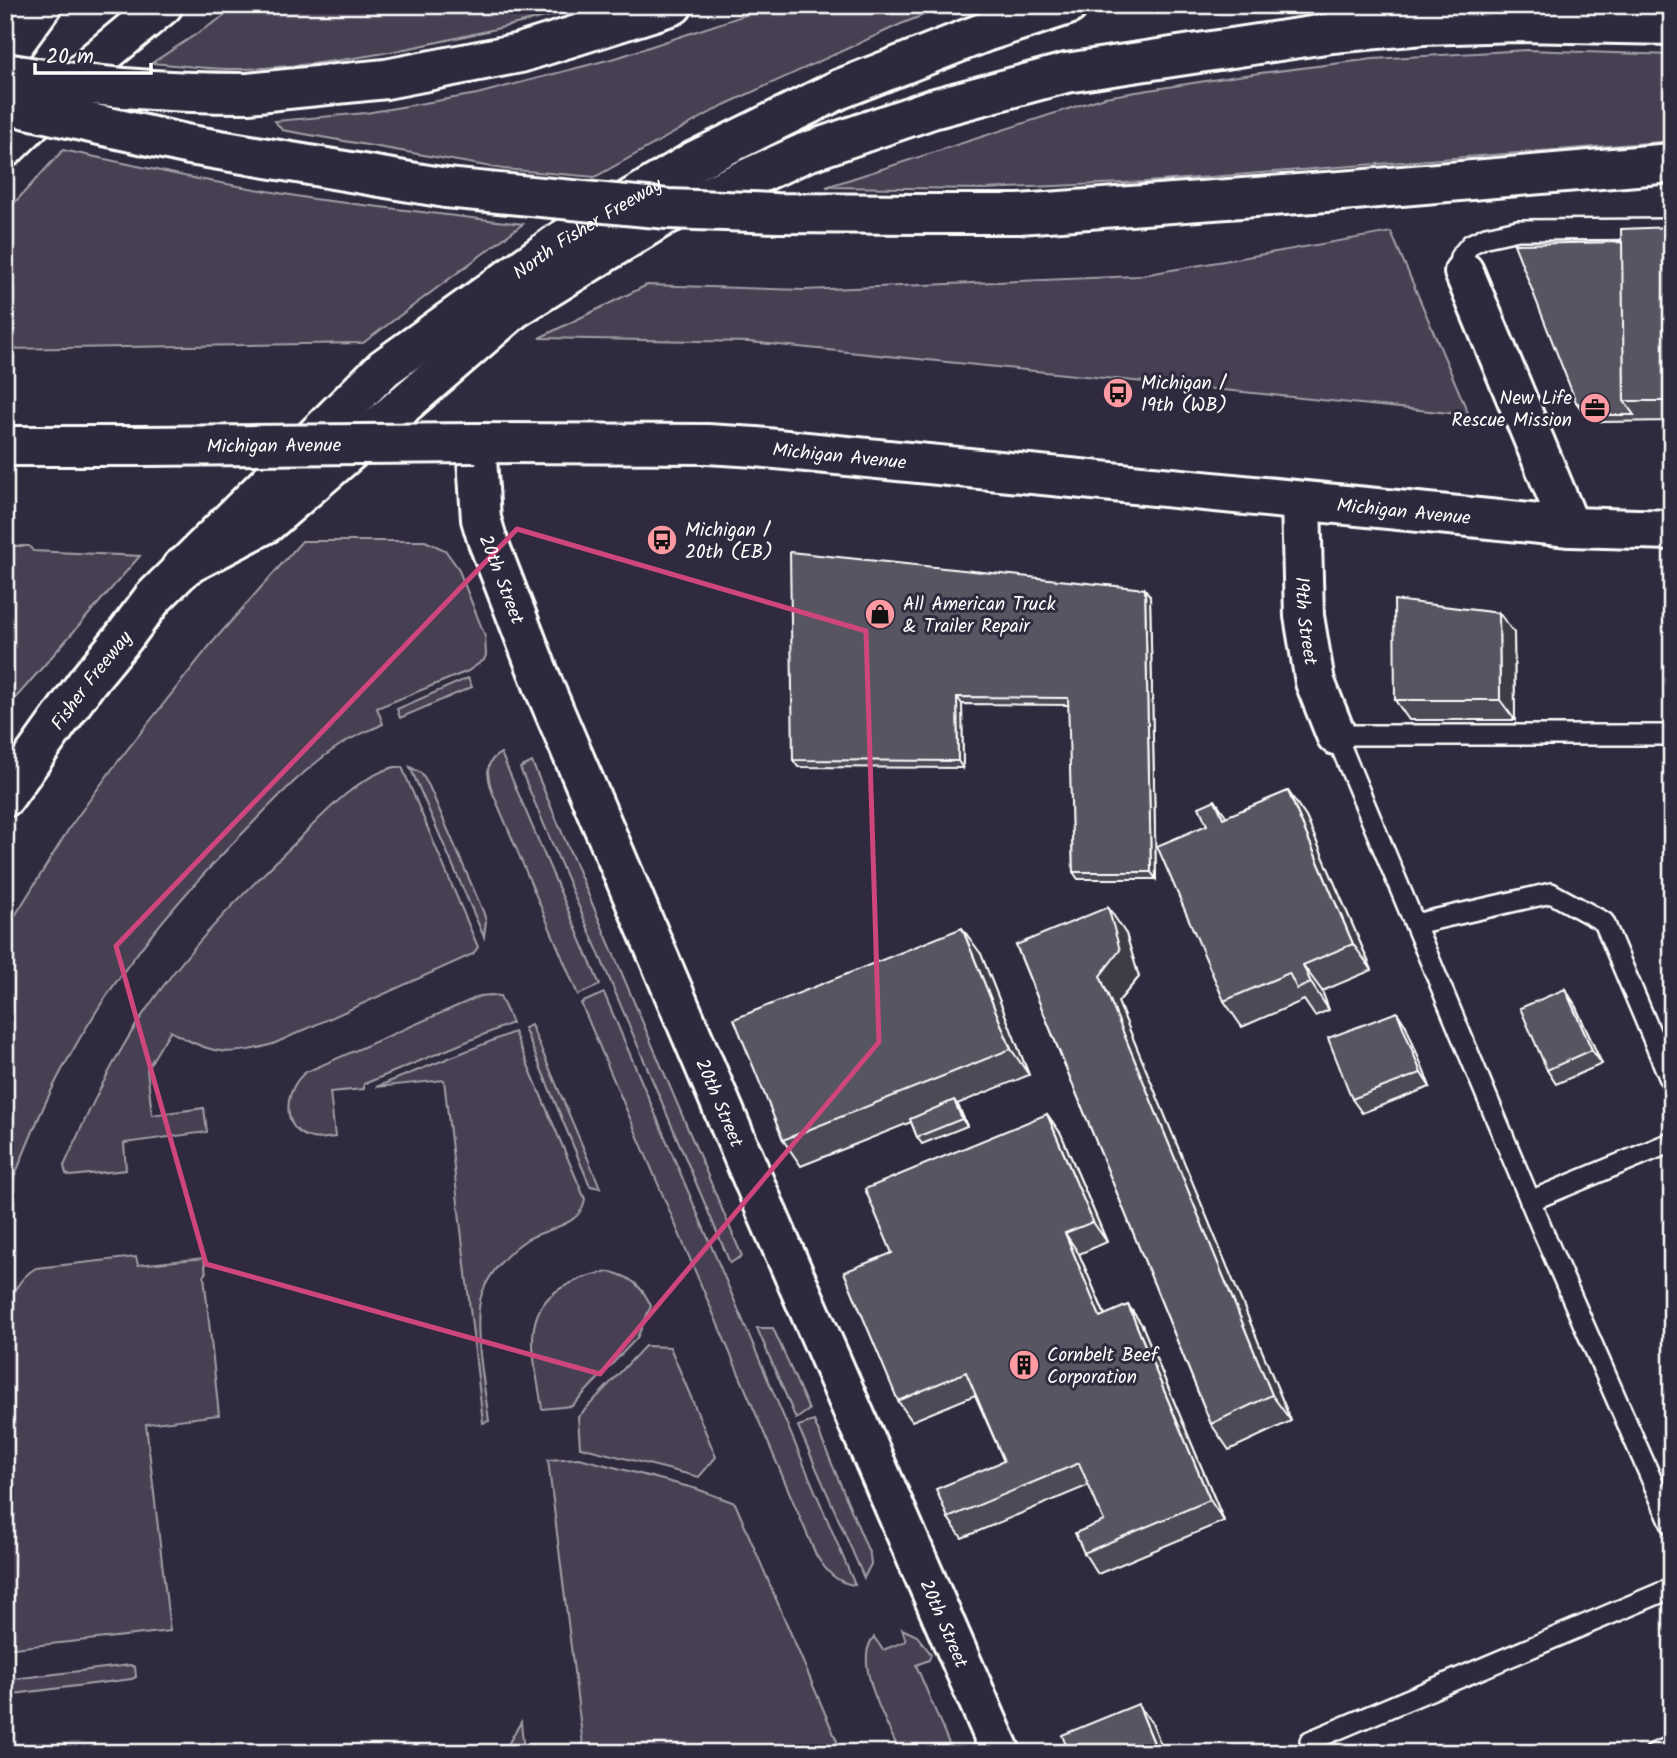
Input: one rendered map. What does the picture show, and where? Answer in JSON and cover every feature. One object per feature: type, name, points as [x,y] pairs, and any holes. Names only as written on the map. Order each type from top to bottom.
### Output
[{"type":"main road","points":[[5,56],[42,5]]},
{"type":"main road","points":[[5,148],[94,62],[163,5]]},
{"type":"main road","points":[[5,73],[52,81],[135,89],[248,93],[386,79],[520,53],[673,5]]},
{"type":"main road","name":"North Fisher Freeway","points":[[181,568],[384,368],[561,240],[694,160],[840,89],[985,32],[1068,5]]},
{"type":"main road","points":[[181,568],[267,523],[514,309],[662,217],[804,153],[932,109],[1066,74],[1332,33],[1423,25],[1517,22],[1672,25]]},
{"type":"main road","points":[[5,104],[190,145],[446,188],[668,209],[776,213],[1019,214],[1354,190],[1672,163]]},
{"type":"main road","points":[[1464,272],[1570,527]]},
{"type":"main road","name":"20th Street","points":[[476,443],[481,519],[544,687],[765,1210],[1001,1753]]},
{"type":"main road","name":"Michigan Avenue","points":[[5,446],[707,444],[1570,527],[1672,530]]},
{"type":"main road","name":"19th Street","points":[[1301,502],[1304,616],[1315,682],[1336,735]]},
{"type":"main road","name":"Fisher Freeway","points":[[5,797],[87,681],[153,598],[181,568]]},
{"type":"lane","points":[[1464,272],[1460,257],[1471,244],[1486,237],[1518,230],[1672,229]]},
{"type":"lane","points":[[1672,734],[1336,735],[1530,1201],[1672,1526]]},
{"type":"lane","points":[[1415,924],[1551,893],[1604,922],[1672,1084]]},
{"type":"lane","points":[[1530,1201],[1672,1142]]},
{"type":"lane","points":[[1316,1753],[1310,1741],[1672,1588]]},
{"type":"lane","points":[[1656,1753],[1672,1746]]},
{"type":"highlighted area","points":[[517,529],[866,631],[879,1042],[600,1374],[206,1264],[116,946]]},
{"type":"shaded area","points":[[241,5],[595,5],[462,37],[329,62],[227,69],[152,63]]},
{"type":"shaded area","points":[[775,5],[949,5],[901,24],[724,105],[595,177],[503,169],[282,130],[275,121],[366,113],[477,94],[619,57]]},
{"type":"shaded area","points":[[1527,50],[1672,55],[1672,141],[1147,182],[983,189],[826,187],[1105,97],[1237,76],[1373,59]]},
{"type":"shaded area","points":[[63,150],[198,179],[313,199],[523,224],[363,343],[5,349],[5,213]]},
{"type":"shaded area","points":[[1391,232],[1469,415],[749,342],[539,338],[647,285],[804,290],[1137,276]]},
{"type":"shaded area","points":[[302,541],[425,541],[445,550],[458,568],[485,636],[484,660],[468,671],[377,708],[383,724],[345,742],[304,773],[191,888],[122,974],[81,1036],[47,1100],[5,1200],[5,932],[70,827],[112,769],[211,644]]},
{"type":"shaded area","points":[[5,546],[29,546],[33,551],[140,556],[5,710]]},
{"type":"shaded area","points":[[468,678],[472,687],[400,718],[397,709]]},
{"type":"shaded area","points":[[501,753],[600,985],[578,995],[492,791],[489,764]]},
{"type":"shaded area","points":[[532,762],[742,1256],[730,1263],[520,768]]},
{"type":"shaded area","points":[[394,767],[402,767],[478,947],[473,954],[273,1044],[243,1051],[220,1051],[170,1031],[147,1069],[152,1115],[204,1108],[207,1132],[124,1143],[126,1170],[71,1176],[66,1174],[64,1166],[107,1075],[132,1031],[176,969],[224,914],[328,810],[366,780]]},
{"type":"shaded area","points":[[410,767],[421,773],[429,786],[483,911],[486,921],[484,937]]},
{"type":"shaded area","points":[[604,993],[855,1585],[842,1582],[832,1575],[816,1555],[581,1003]]},
{"type":"shaded area","points":[[480,996],[500,996],[512,1023],[364,1084],[364,1089],[330,1092],[335,1137],[312,1138],[301,1134],[294,1127],[288,1108],[290,1098],[293,1088],[306,1072]]},
{"type":"shaded area","points":[[531,1025],[600,1188],[590,1186],[524,1028]]},
{"type":"shaded area","points":[[514,1032],[585,1199],[577,1216],[570,1221],[526,1240],[513,1250],[485,1285],[478,1321],[489,1421],[483,1423],[444,1080],[376,1087]]},
{"type":"shaded area","points":[[136,1257],[138,1265],[204,1258],[219,1415],[146,1424],[170,1631],[5,1649],[7,1308],[20,1282],[36,1268]]},
{"type":"shaded area","points":[[611,1272],[635,1283],[651,1306],[637,1338],[572,1406],[542,1409],[533,1338],[541,1307],[552,1294],[569,1284]]},
{"type":"shaded area","points":[[757,1328],[773,1328],[809,1410],[796,1419]]},
{"type":"shaded area","points":[[645,1346],[670,1347],[716,1457],[699,1477],[580,1447],[578,1417]]},
{"type":"shaded area","points":[[814,1421],[870,1555],[871,1564],[864,1578],[798,1426]]},
{"type":"shaded area","points":[[579,1458],[697,1489],[735,1503],[842,1753],[584,1753],[548,1460]]},
{"type":"shaded area","points":[[902,1629],[917,1636],[931,1654],[929,1660],[916,1665],[953,1753],[900,1753],[874,1694],[869,1678],[868,1648],[874,1637],[883,1650],[906,1641]]},
{"type":"shaded area","points":[[130,1665],[135,1667],[136,1677],[132,1679],[5,1695],[5,1680]]},
{"type":"shaded area","points":[[521,1722],[524,1753],[503,1753]]},
{"type":"building","points":[[1672,227],[1672,401],[1624,401],[1621,229]]},
{"type":"building","points":[[1622,242],[1624,401],[1634,415],[1598,415],[1576,402],[1514,244]]},
{"type":"building","points":[[790,552],[1145,589],[1151,872],[1073,872],[1068,698],[957,697],[958,761],[793,760]]},
{"type":"building","points":[[1394,600],[1499,613],[1500,700],[1395,700]]},
{"type":"building","points":[[1288,791],[1353,944],[1303,965],[1311,983],[1297,989],[1289,973],[1224,1001],[1157,846],[1207,825],[1199,807],[1215,800],[1223,818]]},
{"type":"building","points":[[1108,907],[1120,950],[1100,976],[1272,1395],[1211,1424],[1016,945]]},
{"type":"building","points":[[962,928],[1011,1049],[783,1140],[734,1019]]},
{"type":"building","points":[[1565,989],[1592,1050],[1547,1070],[1520,1008]]},
{"type":"building","points":[[1397,1012],[1421,1073],[1352,1099],[1328,1038]]},
{"type":"building","points":[[954,1100],[962,1119],[917,1137],[910,1119]]},
{"type":"building","name":"Cornbelt Beef Corporation","points":[[1047,1114],[1093,1222],[1065,1233],[1100,1317],[1128,1305],[1210,1500],[1084,1553],[1075,1533],[1104,1521],[1079,1463],[948,1518],[936,1489],[1004,1461],[966,1372],[898,1401],[844,1272],[892,1253],[865,1189]]},
{"type":"building","points":[[1138,1704],[1158,1753],[1069,1753],[1062,1735]]},
{"type":"place","name":"Michigan / 19th (WB)","points":[[1118,393]]},
{"type":"place","name":"New Life Rescue Mission","points":[[1595,408]]},
{"type":"place","name":"Michigan / 20th (EB)","points":[[662,540]]},
{"type":"place","name":"All American Truck & Trailer Repair","points":[[880,614]]},
{"type":"place","name":"Cornbelt Beef Corporation","points":[[1024,1365]]}]
